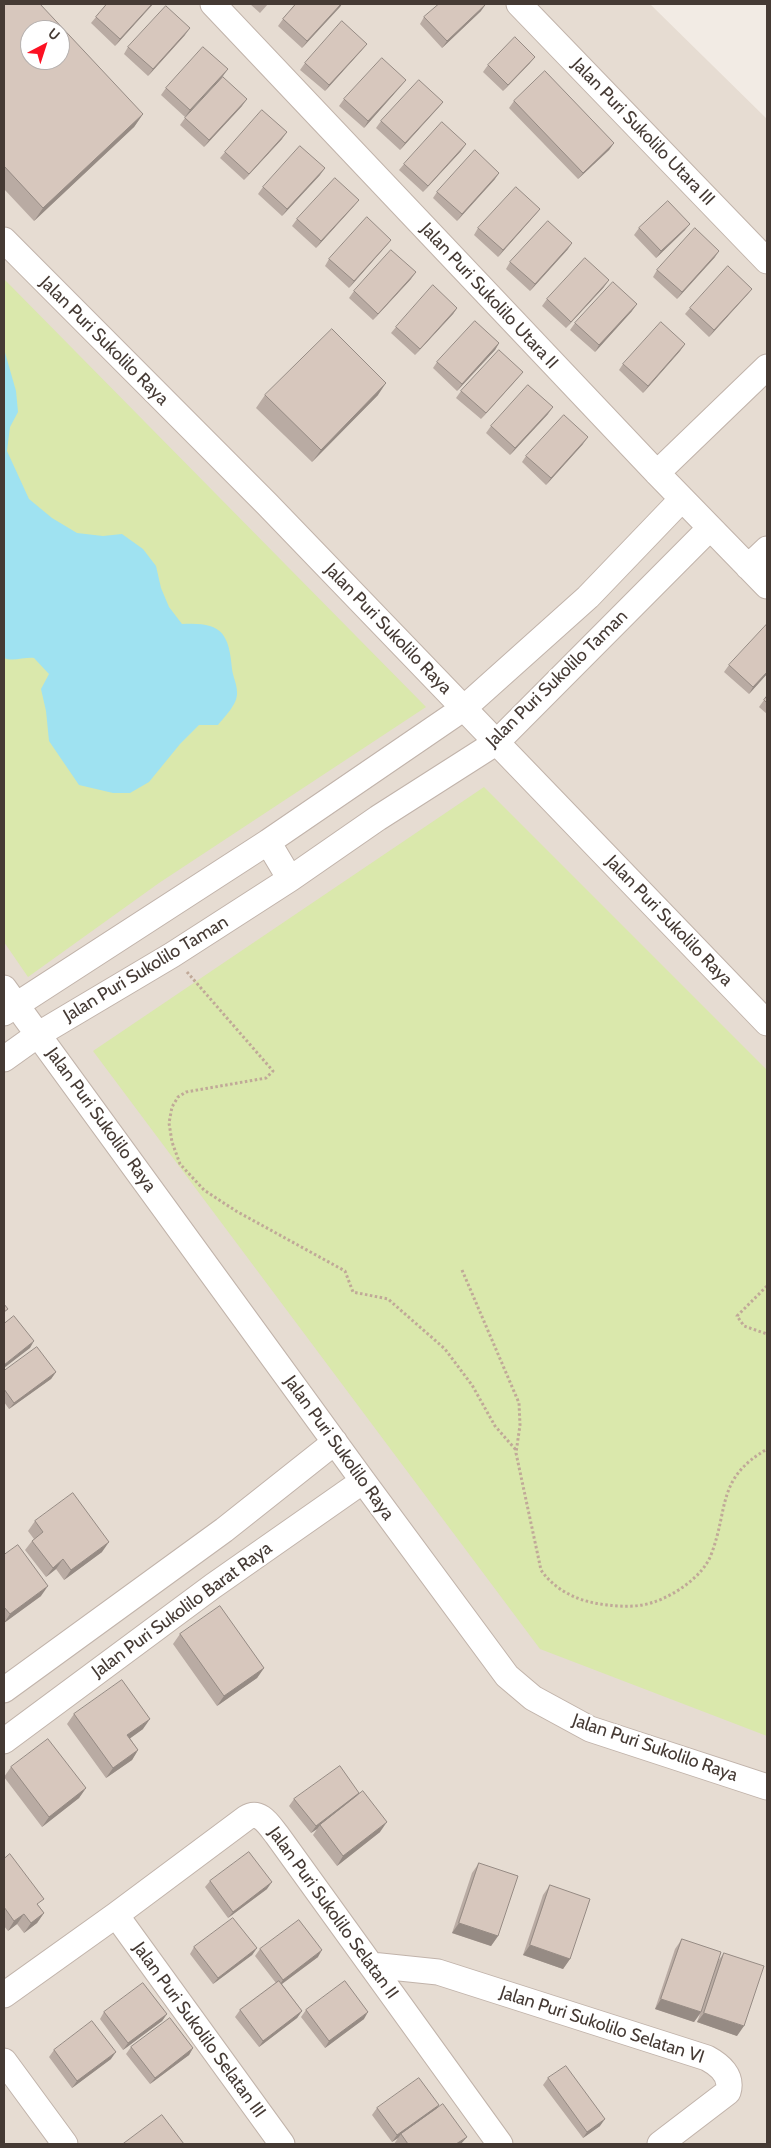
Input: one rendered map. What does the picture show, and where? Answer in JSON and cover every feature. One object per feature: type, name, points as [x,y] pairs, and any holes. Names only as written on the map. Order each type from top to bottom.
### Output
[{"type":"street","name":"Jalan Puri Sukolilo Utara II","points":[[212,4],[657,473],[767,586]]},
{"type":"street","name":"Jalan Puri Sukolilo Utara III","points":[[520,4],[767,261]]},
{"type":"street","name":"Jalan Puri Sukolilo Raya","points":[[4,240],[260,497],[767,1023]]},
{"type":"street","points":[[657,473],[767,367]]},
{"type":"street","points":[[8,1002],[268,842],[464,708],[588,597],[682,498]]},
{"type":"street","name":"Jalan Puri Sukolilo Taman","points":[[4,1059],[39,1034],[172,955],[290,879],[378,818],[497,742],[710,528]]},
{"type":"street","points":[[748,567],[767,549]]},
{"type":"street","points":[[566,616],[594,645]]},
{"type":"street","points":[[268,842],[290,879]]},
{"type":"street","name":"Jalan Puri Sukolilo Raya","points":[[8,1002],[39,1034],[336,1442],[363,1482],[507,1676],[533,1698],[553,1711],[590,1729],[767,1787]]},
{"type":"street","points":[[4,1690],[224,1530],[336,1442]]},
{"type":"street","name":"Jalan Puri Sukolilo Barat Raya","points":[[4,1741],[247,1562],[363,1482]]},
{"type":"street","points":[[224,1530],[247,1562]]},
{"type":"street","name":"Jalan Puri Sukolilo Selatan II","points":[[4,1995],[116,1915],[246,1818],[257,1815],[277,1835],[500,2144]]},
{"type":"street","name":"Jalan Puri Sukolilo Selatan III","points":[[116,1915],[282,2144]]},
{"type":"street","name":"Jalan Puri Sukolilo Selatan VI","points":[[371,1965],[438,1972],[715,2062],[727,2075],[730,2084],[728,2092],[660,2144]]},
{"type":"street","points":[[4,2061],[65,2144]]},
{"type":"path","points":[[172,955],[272,1071],[266,1078],[186,1092],[178,1097],[172,1107],[169,1123],[172,1142],[180,1164],[204,1190],[345,1271],[353,1292],[388,1299],[414,1321],[445,1349],[472,1385],[495,1426],[516,1450]]},
{"type":"path","points":[[462,1270],[519,1403],[520,1425],[516,1450],[541,1570],[550,1583],[571,1595],[596,1604],[624,1607],[654,1602],[679,1589],[703,1569],[711,1555],[729,1485],[738,1471],[767,1449]]},
{"type":"path","points":[[767,1286],[737,1316],[744,1326],[767,1334]]},
{"type":"shaded area","points":[[4,4],[650,4],[767,119],[767,2144],[4,2144]]},
{"type":"green space","points":[[4,279],[426,707],[159,883],[28,977],[4,942]]},
{"type":"green space","points":[[484,787],[767,1070],[767,1736],[540,1649],[93,1051]]},
{"type":"water","points":[[4,349],[16,391],[18,412],[10,427],[7,451],[29,499],[52,518],[77,533],[103,536],[122,534],[143,549],[156,566],[161,588],[169,607],[182,624],[214,627],[225,638],[231,656],[237,696],[231,710],[218,725],[199,725],[180,744],[149,782],[130,793],[113,793],[79,785],[49,741],[46,711],[41,689],[49,674],[34,658],[11,660],[4,658]]},
{"type":"building","points":[[4,4],[40,4],[55,20],[20,20],[20,70],[70,70],[70,36],[143,114],[43,208],[4,166]]},
{"type":"building","points":[[107,4],[152,4],[120,39],[96,17]]},
{"type":"building","points":[[296,4],[341,4],[307,41],[283,19]]},
{"type":"building","points":[[439,4],[486,4],[447,41],[424,17]]},
{"type":"building","points":[[166,6],[190,28],[153,69],[128,47]]},
{"type":"building","points":[[342,21],[367,44],[329,85],[305,63]]},
{"type":"building","points":[[515,37],[535,57],[508,85],[488,65]]},
{"type":"building","points":[[203,47],[228,69],[190,110],[166,88]]},
{"type":"building","points":[[382,58],[406,80],[368,121],[344,99]]},
{"type":"building","points":[[545,71],[614,143],[583,173],[514,101]]},
{"type":"building","points":[[223,77],[247,99],[209,140],[185,118]]},
{"type":"building","points":[[419,80],[443,102],[405,143],[381,121]]},
{"type":"building","points":[[262,110],[287,132],[249,174],[225,152]]},
{"type":"building","points":[[442,122],[466,144],[428,186],[404,164]]},
{"type":"building","points":[[300,146],[325,168],[287,209],[263,187]]},
{"type":"building","points":[[475,150],[499,173],[462,214],[437,192]]},
{"type":"building","points":[[335,178],[359,200],[321,241],[297,219]]},
{"type":"building","points":[[516,187],[540,209],[503,250],[478,228]]},
{"type":"building","points":[[668,201],[690,224],[661,251],[639,228]]},
{"type":"building","points":[[367,217],[391,240],[354,281],[329,259]]},
{"type":"building","points":[[548,221],[572,243],[535,284],[510,262]]},
{"type":"building","points":[[695,228],[719,251],[682,292],[657,270]]},
{"type":"building","points":[[391,250],[416,272],[378,314],[354,291]]},
{"type":"building","points":[[585,258],[609,280],[571,322],[547,299]]},
{"type":"building","points":[[728,266],[752,289],[714,330],[690,308]]},
{"type":"building","points":[[613,282],[637,304],[599,345],[575,323]]},
{"type":"building","points":[[433,285],[457,308],[420,349],[396,327]]},
{"type":"building","points":[[475,321],[499,343],[462,384],[437,362]]},
{"type":"building","points":[[661,322],[685,344],[648,386],[623,364]]},
{"type":"building","points":[[332,329],[386,383],[321,450],[265,395]]},
{"type":"building","points":[[499,350],[523,372],[486,413],[461,391]]},
{"type":"building","points":[[528,385],[553,407],[515,448],[491,426]]},
{"type":"building","points":[[564,415],[588,437],[551,478],[526,456]]},
{"type":"building","points":[[767,624],[767,672],[753,687],[729,665]]},
{"type":"building","points":[[4,1304],[8,1309],[4,1312]]},
{"type":"building","points":[[14,1316],[34,1341],[4,1365],[4,1324]]},
{"type":"building","points":[[37,1347],[56,1372],[14,1403],[4,1389],[4,1371]]},
{"type":"building","points":[[73,1493],[109,1542],[71,1570],[63,1559],[53,1568],[32,1541],[43,1532],[35,1521]]},
{"type":"building","points":[[18,1545],[48,1586],[10,1614],[4,1607],[4,1555]]},
{"type":"building","points":[[220,1606],[264,1668],[224,1696],[180,1634]]},
{"type":"building","points":[[122,1680],[150,1719],[127,1735],[138,1750],[113,1768],[74,1714]]},
{"type":"building","points":[[48,1739],[86,1788],[49,1817],[11,1767]]},
{"type":"building","points":[[340,1766],[359,1793],[316,1826],[294,1799]]},
{"type":"building","points":[[363,1791],[387,1822],[343,1856],[320,1825]]},
{"type":"building","points":[[249,1852],[272,1882],[233,1912],[210,1881]]},
{"type":"building","points":[[10,1854],[44,1899],[37,1904],[44,1913],[31,1923],[24,1914],[14,1921],[4,1907],[4,1859]]},
{"type":"building","points":[[479,1863],[518,1876],[498,1936],[459,1923]]},
{"type":"building","points":[[550,1885],[590,1899],[570,1959],[530,1945]]},
{"type":"building","points":[[233,1918],[257,1948],[218,1978],[194,1947]]},
{"type":"building","points":[[299,1920],[322,1950],[283,1980],[260,1949]]},
{"type":"building","points":[[682,1939],[721,1952],[701,2012],[661,1999]]},
{"type":"building","points":[[724,1953],[764,1966],[744,2026],[704,2013]]},
{"type":"building","points":[[279,1981],[302,2011],[263,2041],[240,2010]]},
{"type":"building","points":[[345,1981],[368,2012],[329,2041],[306,2010]]},
{"type":"building","points":[[143,1983],[167,2014],[128,2043],[104,2012]]},
{"type":"building","points":[[170,2018],[193,2048],[155,2078],[131,2047]]},
{"type":"building","points":[[92,2021],[116,2052],[77,2081],[54,2050]]},
{"type":"building","points":[[566,2066],[605,2119],[587,2132],[548,2078]]},
{"type":"building","points":[[419,2078],[439,2105],[397,2135],[377,2108]]},
{"type":"building","points":[[443,2104],[467,2137],[456,2144],[408,2144],[401,2134]]},
{"type":"building","points":[[162,2115],[184,2144],[123,2144]]}]
